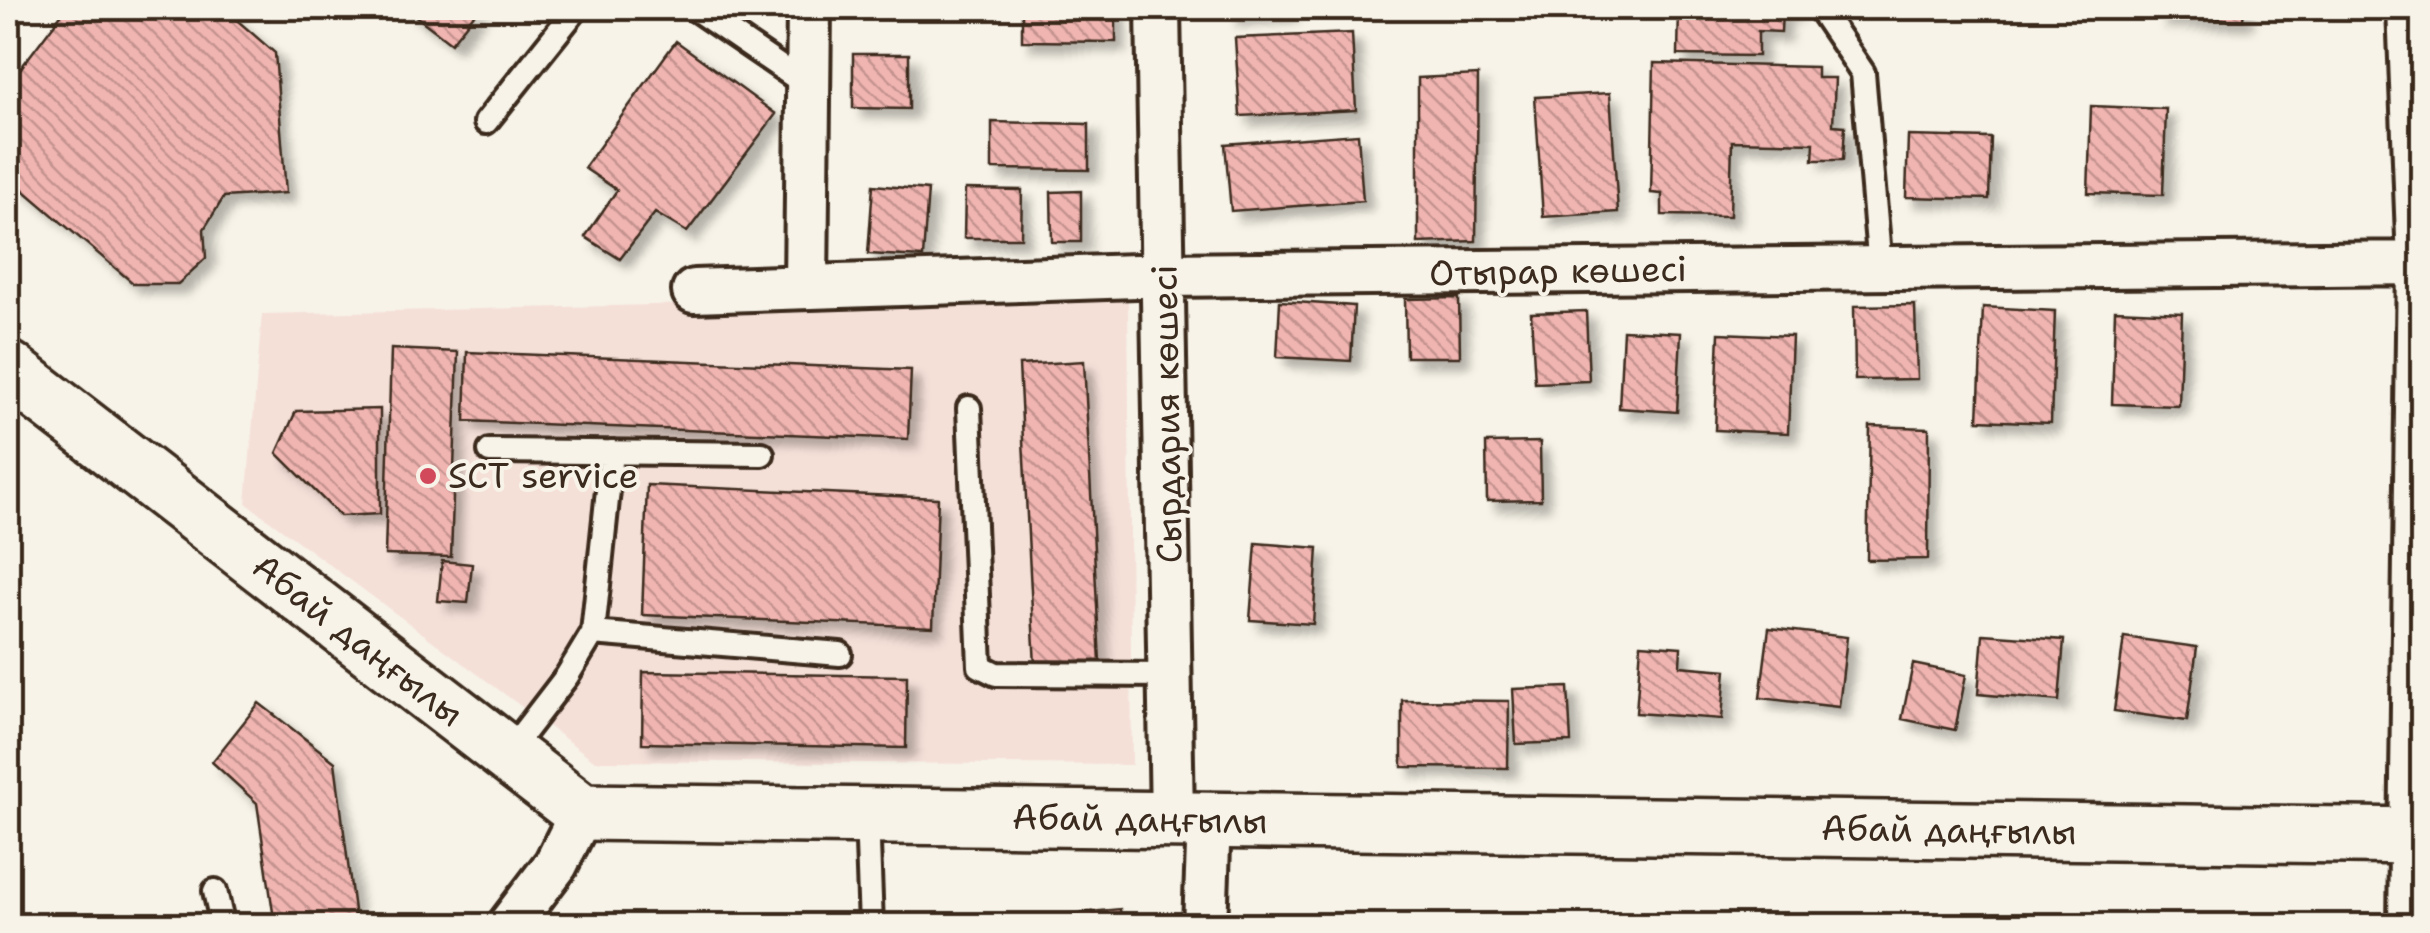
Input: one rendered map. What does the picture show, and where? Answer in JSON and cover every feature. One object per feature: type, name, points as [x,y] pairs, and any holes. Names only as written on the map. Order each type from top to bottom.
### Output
[{"type":"street","points":[[806,287],[809,8]]},
{"type":"street","name":"Сырдария көшесі","points":[[1158,8],[1170,675],[1205,926]]},
{"type":"street","points":[[2409,8],[2421,263],[2417,836],[2410,926]]},
{"type":"street","name":"Отырар көшесі","points":[[694,291],[1165,275],[2421,263]]},
{"type":"street","name":"Абай даңғылы","points":[[8,369],[582,812],[2417,836]]},
{"type":"street","points":[[514,924],[556,864],[582,812]]},
{"type":"lane","points":[[486,122],[577,8]]},
{"type":"lane","points":[[694,8],[808,86]]},
{"type":"lane","points":[[1819,8],[1863,73],[1880,268]]},
{"type":"lane","points":[[969,408],[980,666],[996,674],[1170,675]]},
{"type":"lane","points":[[490,450],[762,454]]},
{"type":"lane","points":[[507,754],[567,676],[593,633],[612,452]]},
{"type":"lane","points":[[593,633],[840,654]]},
{"type":"lane","points":[[868,816],[871,926]]},
{"type":"lane","points":[[215,891],[223,926]]},
{"type":"shaded area","points":[[1128,294],[1132,765],[595,761],[246,503],[262,314]]},
{"type":"building","points":[[66,8],[223,8],[275,53],[286,193],[224,197],[204,229],[206,258],[178,284],[134,284],[8,177],[8,85]]},
{"type":"building","points":[[405,8],[479,8],[451,43]]},
{"type":"building","points":[[1022,8],[1116,8],[1116,42],[1022,41]]},
{"type":"building","points":[[1228,8],[1289,8],[1290,12],[1229,17]]},
{"type":"building","points":[[1679,8],[1792,8],[1792,12],[1782,11],[1781,32],[1758,31],[1758,56],[1678,55]]},
{"type":"building","points":[[2158,8],[2244,8],[2243,20],[2157,17]]},
{"type":"building","points":[[1352,33],[1356,110],[1240,116],[1235,38]]},
{"type":"building","points":[[676,41],[776,114],[687,232],[655,213],[620,259],[585,237],[617,190],[584,168]]},
{"type":"building","points":[[853,54],[909,54],[909,109],[853,108]]},
{"type":"building","points":[[1654,63],[1817,67],[1817,78],[1835,78],[1833,125],[1845,126],[1843,160],[1813,160],[1814,143],[1732,141],[1730,216],[1662,215],[1662,194],[1651,193]]},
{"type":"building","points":[[1478,75],[1476,241],[1418,243],[1418,78]]},
{"type":"building","points":[[1610,93],[1618,212],[1543,217],[1535,97]]},
{"type":"building","points":[[2091,106],[2166,109],[2163,195],[2088,193]]},
{"type":"building","points":[[992,122],[1089,124],[1089,170],[992,169]]},
{"type":"building","points":[[1358,134],[1363,201],[1231,211],[1225,144]]},
{"type":"building","points":[[1908,136],[1991,138],[1989,199],[1906,197]]},
{"type":"building","points":[[873,185],[928,190],[923,257],[868,254]]},
{"type":"building","points":[[965,189],[1022,190],[1021,238],[964,238]]},
{"type":"building","points":[[1081,191],[1081,242],[1052,242],[1051,192]]},
{"type":"building","points":[[1459,298],[1460,357],[1406,357],[1405,299]]},
{"type":"building","points":[[1280,301],[1354,306],[1351,361],[1277,357]]},
{"type":"building","points":[[1915,305],[1917,379],[1855,380],[1854,306]]},
{"type":"building","points":[[1983,307],[2055,311],[2051,423],[1978,420]]},
{"type":"building","points":[[2115,310],[2182,313],[2179,406],[2112,404]]},
{"type":"building","points":[[1586,311],[1589,381],[1535,383],[1531,313]]},
{"type":"building","points":[[1623,330],[1681,333],[1677,412],[1619,408]]},
{"type":"building","points":[[1719,333],[1792,336],[1788,433],[1715,430]]},
{"type":"building","points":[[391,349],[458,352],[451,557],[385,555]]},
{"type":"building","points":[[467,352],[911,370],[908,439],[465,421]]},
{"type":"building","points":[[1084,361],[1100,662],[1035,666],[1019,365]]},
{"type":"building","points":[[380,409],[380,514],[340,516],[277,453],[296,411]]},
{"type":"building","points":[[1870,426],[1929,428],[1928,559],[1867,560]]},
{"type":"building","points":[[1540,442],[1541,500],[1487,501],[1486,443]]},
{"type":"building","points":[[647,485],[938,498],[933,627],[642,615]]},
{"type":"building","points":[[1256,543],[1318,548],[1313,624],[1250,620]]},
{"type":"building","points":[[442,561],[472,564],[468,603],[438,601]]},
{"type":"building","points":[[1769,628],[1847,637],[1839,707],[1760,698]]},
{"type":"building","points":[[1983,634],[2064,640],[2059,701],[1978,694]]},
{"type":"building","points":[[2124,637],[2197,647],[2187,721],[2114,711]]},
{"type":"building","points":[[1641,644],[1681,647],[1680,666],[1726,670],[1722,719],[1636,713]]},
{"type":"building","points":[[1913,664],[1966,675],[1955,730],[1902,719]]},
{"type":"building","points":[[643,672],[907,676],[906,748],[642,743]]},
{"type":"building","points":[[1568,687],[1571,742],[1516,744],[1513,689]]},
{"type":"building","points":[[1402,700],[1509,701],[1508,768],[1402,767]]},
{"type":"building","points":[[259,703],[335,762],[356,926],[275,926],[257,803],[212,762]]},
{"type":"building","points":[[1120,909],[1122,926],[1019,926],[1019,919]]},
{"type":"place","name":"SCT service","points":[[428,476]]}]
